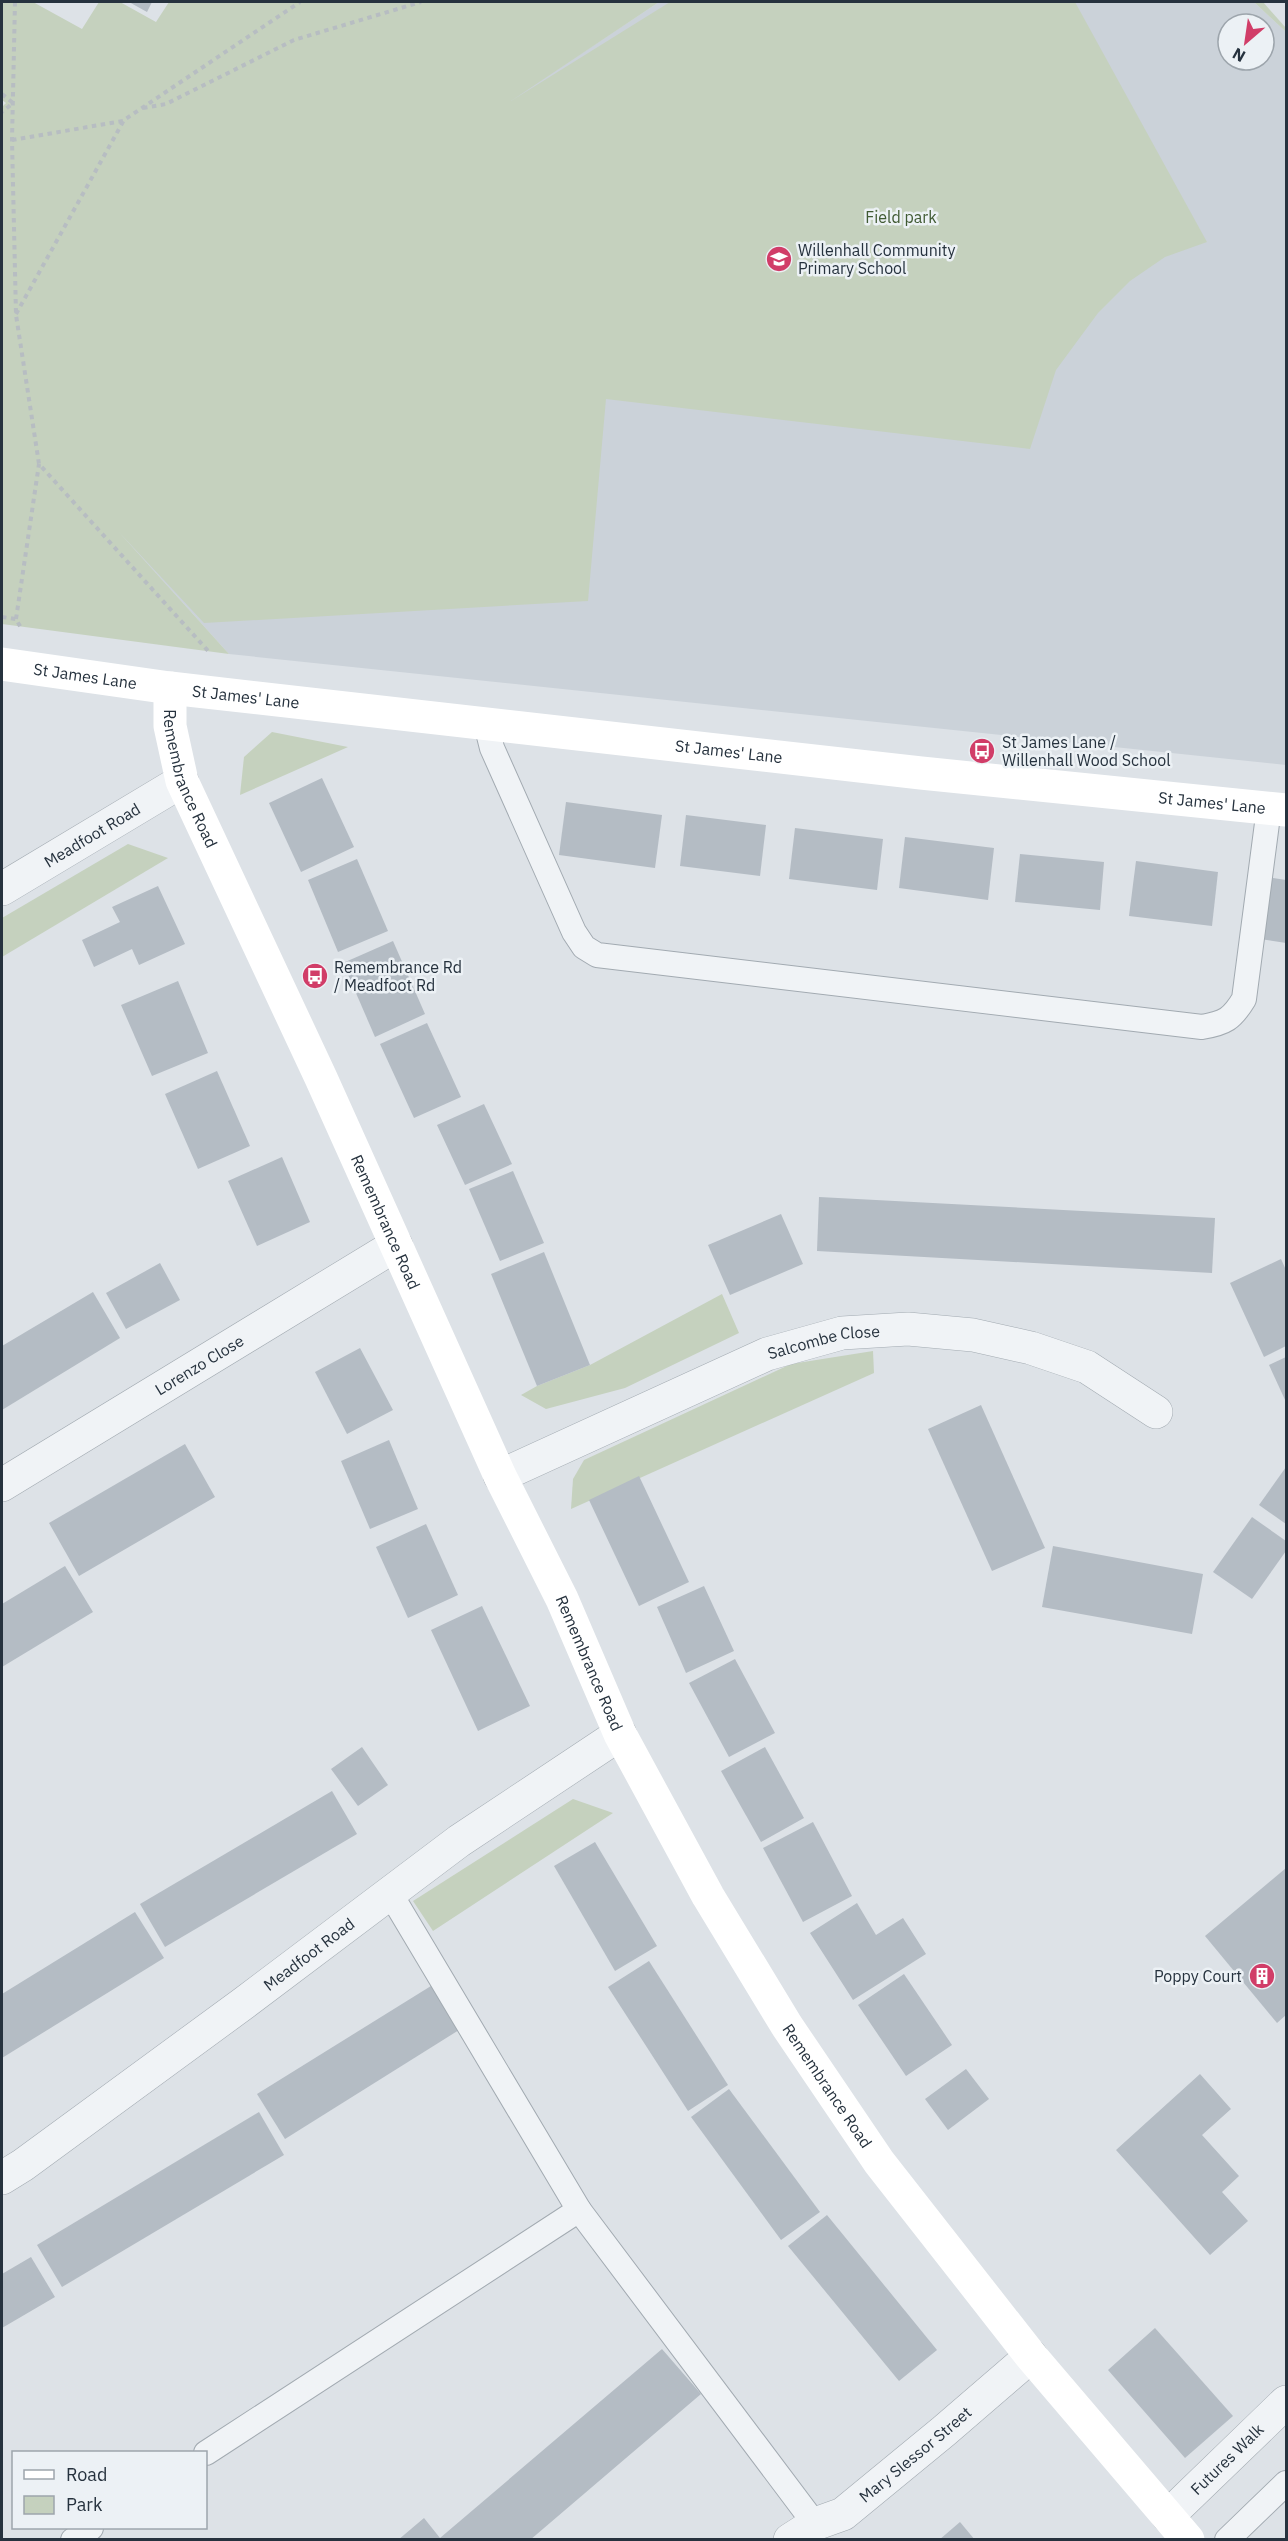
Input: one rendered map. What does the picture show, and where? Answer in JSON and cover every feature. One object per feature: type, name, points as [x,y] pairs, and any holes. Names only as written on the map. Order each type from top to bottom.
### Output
[{"type":"street","name":"St James Lane","points":[[2,664],[170,688]]},
{"type":"street","name":"St James' Lane","points":[[170,688],[921,773],[1278,809]]},
{"type":"street","name":"Remembrance Road","points":[[170,688],[170,726],[182,781],[500,1476],[562,1599],[620,1734],[708,1896],[787,2026],[879,2162],[1031,2356],[1178,2528]]},
{"type":"street","name":"Meadfoot Road","points":[[2,889],[182,781]]},
{"type":"street","name":"Lorenzo Close","points":[[2,1485],[396,1245]]},
{"type":"street","name":"Salcombe Close","points":[[500,1476],[767,1354],[842,1333],[908,1329],[973,1335],[1031,1348],[1087,1367],[1156,1412]]},
{"type":"street","name":"Meadfoot Road","points":[[2,2178],[177,2053],[459,1841],[620,1734]]},
{"type":"street","name":"Mary Slessor Street","points":[[802,2532],[843,2514],[944,2432],[1031,2356]]},
{"type":"street","name":"Futures Walk","points":[[1178,2528],[1287,2402]]},
{"type":"lane","points":[[486,724],[496,758],[574,932],[584,947],[597,955],[1202,1027],[1221,1024],[1235,1014],[1244,999],[1278,809]]},
{"type":"lane","points":[[390,1893],[579,2210],[802,2532]]},
{"type":"lane","points":[[207,2452],[579,2210]]},
{"type":"lane","points":[[1227,2540],[1287,2483]]},
{"type":"lane","points":[[73,2540],[90,2529]]},
{"type":"path","points":[[15,2],[12,140],[16,315],[39,464],[16,619]]},
{"type":"path","points":[[12,140],[124,120],[300,2]]},
{"type":"path","points":[[141,109],[166,104],[294,40],[421,2]]},
{"type":"path","points":[[2,93],[13,103]]},
{"type":"path","points":[[2,112],[13,103]]},
{"type":"path","points":[[16,315],[124,120]]},
{"type":"path","points":[[39,464],[252,697]]},
{"type":"shaded area","name":"Willenhall Community Primary School","points":[[659,2],[1254,2],[1265,12],[1216,12],[1216,72],[1276,72],[1276,23],[1286,32],[1286,765],[229,654],[61,468],[59,400]]},
{"type":"green space","name":"Field park","points":[[2,2],[33,2],[82,29],[99,2],[120,2],[156,22],[169,2],[659,2],[511,101],[670,2],[1075,2],[1207,242],[1165,257],[1130,281],[1098,313],[1056,370],[1030,449],[606,399],[588,601],[204,623],[118,531],[229,654],[2,624],[2,107],[6,103],[2,100]]},
{"type":"green space","points":[[1254,2],[1263,2],[1272,12],[1265,12]]},
{"type":"green space","points":[[1276,17],[1286,28],[1286,32],[1276,23]]},
{"type":"green space","points":[[272,732],[348,747],[240,795],[244,757]]},
{"type":"green space","points":[[128,844],[168,858],[2,957],[2,918]]},
{"type":"green space","points":[[722,1294],[739,1333],[625,1388],[546,1409],[521,1395],[537,1386],[590,1365]]},
{"type":"green space","points":[[873,1351],[874,1373],[571,1509],[573,1479],[584,1460],[791,1364]]},
{"type":"green space","points":[[573,1799],[613,1813],[433,1931],[413,1901]]},
{"type":"building","points":[[129,2],[152,2],[147,12]]},
{"type":"building","points":[[322,778],[354,847],[301,872],[269,803]]},
{"type":"building","points":[[566,802],[662,815],[655,868],[559,855]]},
{"type":"building","points":[[686,815],[766,825],[760,876],[680,866]]},
{"type":"building","points":[[795,828],[883,839],[877,890],[789,879]]},
{"type":"building","points":[[905,837],[994,848],[988,900],[899,888]]},
{"type":"building","points":[[1020,854],[1104,862],[1100,910],[1015,902]]},
{"type":"building","points":[[357,859],[388,931],[338,952],[308,880]]},
{"type":"building","points":[[1136,861],[1218,872],[1212,926],[1129,916]]},
{"type":"building","points":[[1267,877],[1286,880],[1286,943],[1260,939]]},
{"type":"building","points":[[158,886],[185,944],[139,965],[132,949],[94,967],[82,940],[120,922],[112,907]]},
{"type":"building","points":[[393,941],[425,1014],[375,1037],[343,963]]},
{"type":"building","points":[[178,981],[208,1053],[152,1076],[121,1005]]},
{"type":"building","points":[[427,1023],[461,1097],[414,1118],[380,1044]]},
{"type":"building","points":[[217,1071],[250,1146],[198,1169],[165,1094]]},
{"type":"building","points":[[484,1104],[512,1164],[465,1185],[437,1125]]},
{"type":"building","points":[[282,1157],[310,1222],[257,1246],[228,1181]]},
{"type":"building","points":[[513,1171],[544,1243],[500,1261],[469,1189]]},
{"type":"building","points":[[819,1197],[1215,1218],[1212,1273],[817,1251]]},
{"type":"building","points":[[781,1214],[803,1264],[730,1295],[708,1245]]},
{"type":"building","points":[[544,1252],[590,1365],[537,1386],[491,1274]]},
{"type":"building","points":[[1281,1259],[1286,1270],[1286,1346],[1264,1357],[1230,1283]]},
{"type":"building","points":[[160,1263],[180,1300],[126,1329],[106,1293]]},
{"type":"building","points":[[93,1292],[120,1338],[2,1410],[2,1346]]},
{"type":"building","points":[[360,1348],[393,1410],[347,1434],[315,1372]]},
{"type":"building","points":[[1286,1357],[1286,1402],[1269,1365]]},
{"type":"building","points":[[981,1405],[1045,1548],[992,1571],[928,1429]]},
{"type":"building","points":[[389,1440],[418,1509],[370,1529],[341,1461]]},
{"type":"building","points":[[185,1444],[215,1497],[79,1576],[49,1523]]},
{"type":"building","points":[[1286,1467],[1286,1524],[1259,1505]]},
{"type":"building","points":[[639,1476],[689,1582],[639,1606],[589,1500]]},
{"type":"building","points":[[1252,1517],[1286,1541],[1286,1551],[1252,1599],[1213,1572]]},
{"type":"building","points":[[426,1524],[458,1595],[408,1618],[376,1547]]},
{"type":"building","points":[[1053,1546],[1203,1574],[1192,1634],[1042,1607]]},
{"type":"building","points":[[65,1566],[93,1612],[2,1667],[2,1604]]},
{"type":"building","points":[[704,1586],[734,1651],[686,1673],[657,1607]]},
{"type":"building","points":[[482,1606],[530,1706],[478,1731],[431,1630]]},
{"type":"building","points":[[735,1659],[775,1733],[729,1757],[689,1683]]},
{"type":"building","points":[[362,1747],[388,1785],[358,1806],[331,1769]]},
{"type":"building","points":[[765,1747],[804,1818],[761,1842],[721,1771]]},
{"type":"building","points":[[332,1791],[357,1834],[165,1947],[140,1904]]},
{"type":"building","points":[[813,1822],[852,1896],[803,1922],[763,1848]]},
{"type":"building","points":[[595,1842],[657,1946],[615,1971],[554,1866]]},
{"type":"building","name":"Poppy Court","points":[[1286,1868],[1286,2015],[1277,2023],[1205,1936]]},
{"type":"building","points":[[857,1903],[876,1935],[903,1918],[926,1954],[853,2000],[810,1933]]},
{"type":"building","points":[[135,1912],[164,1958],[2,2058],[2,1994]]},
{"type":"building","points":[[649,1961],[728,2085],[688,2111],[608,1987]]},
{"type":"building","points":[[904,1974],[952,2045],[906,2076],[858,2005]]},
{"type":"building","points":[[439,1981],[467,2025],[285,2139],[257,2094]]},
{"type":"building","points":[[966,2069],[989,2099],[948,2130],[925,2099]]},
{"type":"building","points":[[1200,2074],[1231,2109],[1202,2135],[1239,2176],[1222,2192],[1248,2221],[1210,2255],[1116,2150]]},
{"type":"building","points":[[729,2089],[820,2212],[781,2240],[691,2117]]},
{"type":"building","points":[[259,2112],[284,2155],[62,2287],[37,2245]]},
{"type":"building","points":[[827,2215],[937,2350],[899,2381],[788,2246]]},
{"type":"building","points":[[31,2257],[55,2297],[2,2328],[2,2274]]},
{"type":"building","points":[[1155,2328],[1233,2416],[1185,2458],[1108,2370]]},
{"type":"building","points":[[662,2349],[701,2394],[530,2540],[398,2540],[424,2518],[440,2538]]},
{"type":"building","points":[[960,2522],[975,2540],[939,2540]]},
{"type":"place","name":"Willenhall Community Primary School","points":[[779,259]]},
{"type":"place","name":"St James Lane / Willenhall Wood School","points":[[982,751]]},
{"type":"place","name":"Remembrance Rd / Meadfoot Rd","points":[[315,976]]},
{"type":"place","name":"Poppy Court","points":[[1262,1976]]}]
